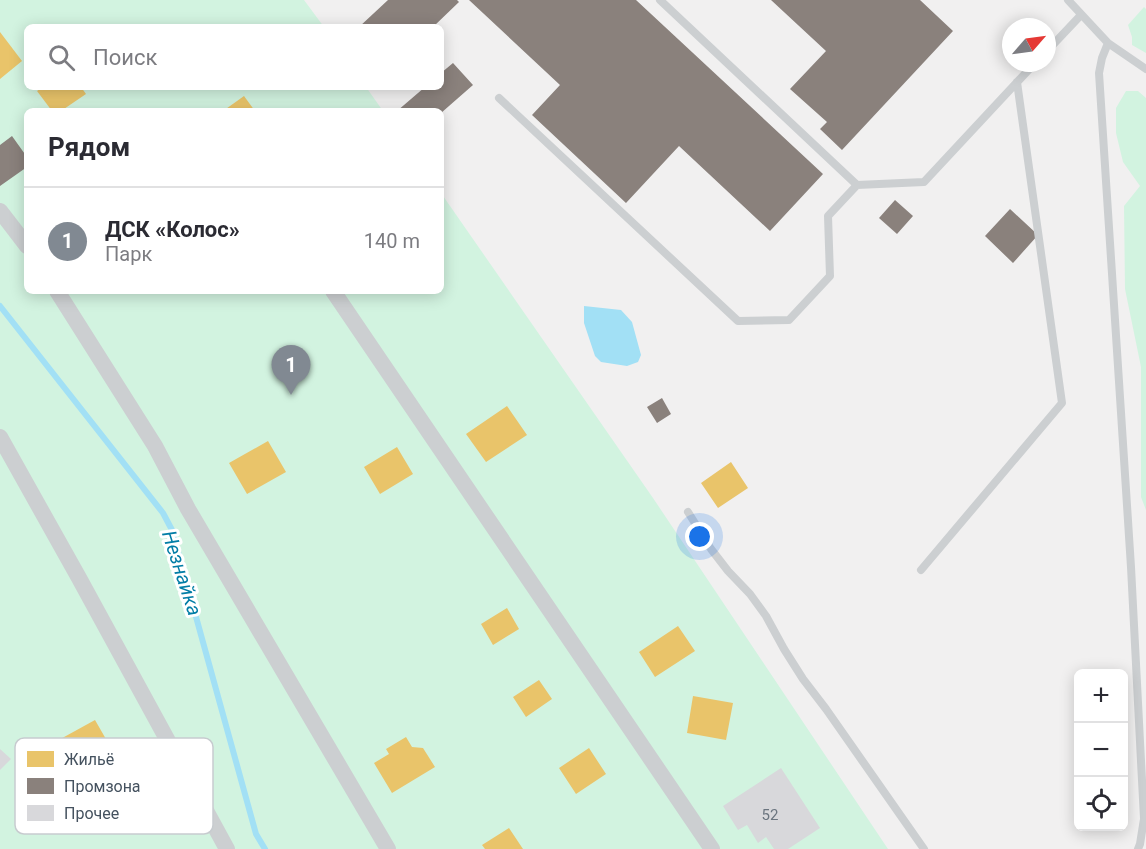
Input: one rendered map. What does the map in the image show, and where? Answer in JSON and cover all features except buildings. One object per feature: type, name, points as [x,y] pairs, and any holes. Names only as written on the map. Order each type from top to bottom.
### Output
[{"type":"street","points":[[0,211],[24,242]]},
{"type":"street","points":[[59,294],[155,446],[188,509],[388,849]]},
{"type":"street","points":[[335,294],[712,849]]},
{"type":"street","points":[[0,437],[166,738]]},
{"type":"street","points":[[213,823],[227,849]]},
{"type":"lane","points":[[660,0],[857,185]]},
{"type":"lane","points":[[1068,0],[1108,43],[1146,69]]},
{"type":"lane","points":[[1056,41],[1081,15]]},
{"type":"lane","points":[[1108,43],[1099,73],[1131,567],[1144,819],[1138,849]]},
{"type":"lane","points":[[499,98],[738,321],[789,320],[830,276],[828,216],[857,185],[924,182],[1026,72]]},
{"type":"lane","points":[[921,570],[1062,403],[1017,82]]},
{"type":"lane","points":[[688,512],[711,549],[766,616],[803,679],[924,849]]},
{"type":"green space","points":[[0,0],[304,0],[322,24],[24,24],[24,90],[368,90],[381,108],[24,108],[24,294],[444,294],[444,197],[653,498],[888,849],[0,849]]},
{"type":"green space","points":[[1144,7],[1146,9],[1146,53],[1132,45],[1128,25]]},
{"type":"green space","points":[[1126,91],[1138,91],[1146,98],[1146,510],[1141,497],[1141,367],[1125,289],[1124,206],[1140,186],[1123,162],[1116,133],[1116,108]]},
{"type":"water","points":[[584,306],[621,310],[632,322],[641,355],[638,362],[627,366],[601,362],[595,356],[584,323]]},
{"type":"waterway","name":"Незнайка","points":[[0,306],[163,513],[172,530],[256,834],[265,849]]},
{"type":"place","name":"ДСК «Колос»","points":[[291,395]]}]
